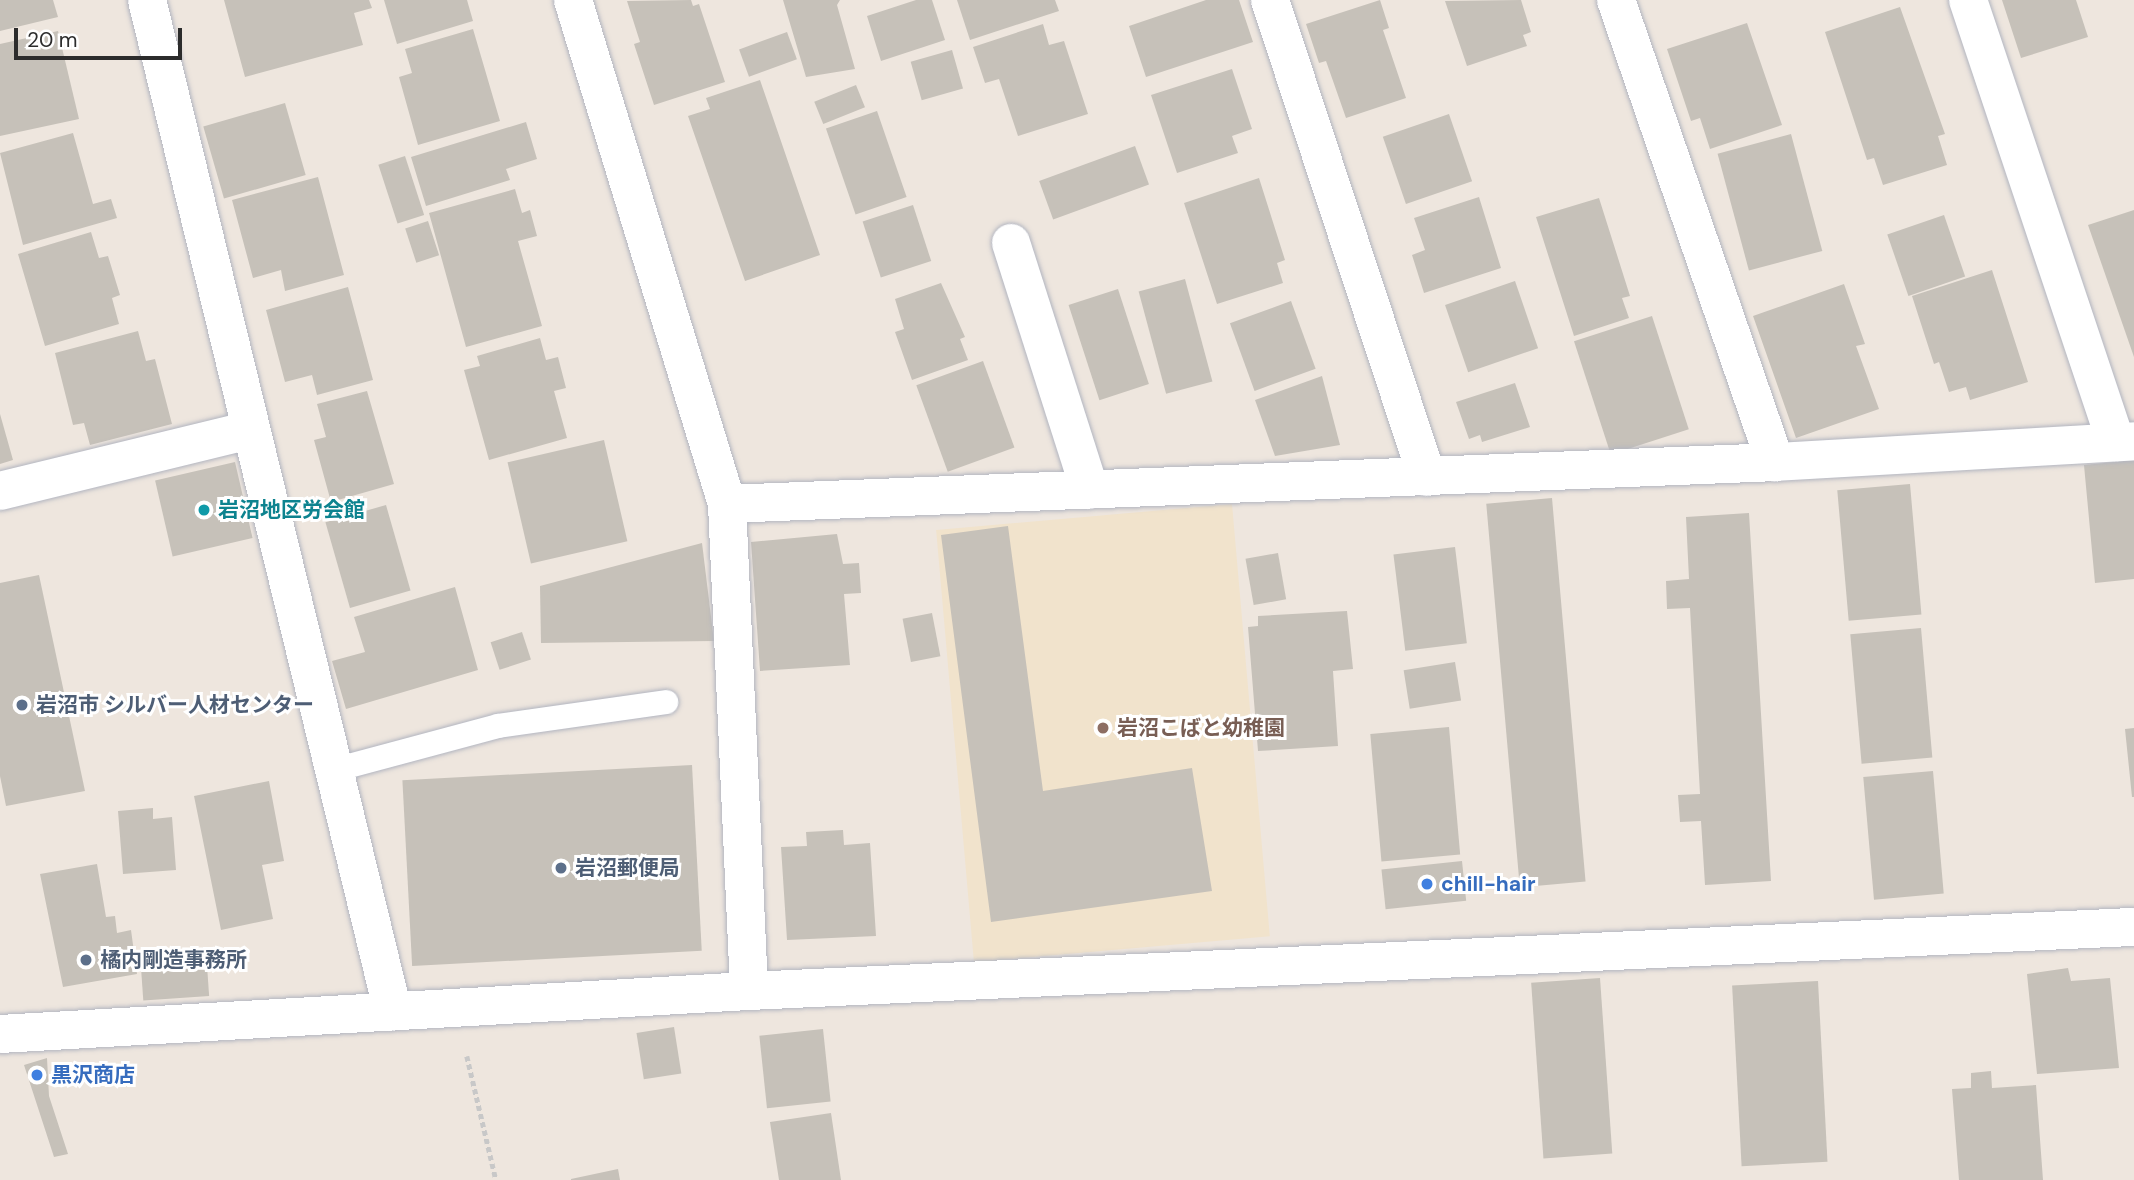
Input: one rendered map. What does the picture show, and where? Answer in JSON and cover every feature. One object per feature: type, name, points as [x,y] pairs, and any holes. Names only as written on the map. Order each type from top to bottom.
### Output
[{"type":"street","points":[[147,0],[393,1012]]},
{"type":"street","points":[[573,0],[727,504],[749,991]]},
{"type":"street","points":[[1270,0],[1427,477]]},
{"type":"street","points":[[1616,0],[1775,461]]},
{"type":"street","points":[[727,504],[1427,477],[2125,442],[1968,0]]},
{"type":"street","points":[[1011,243],[1090,490]]},
{"type":"street","points":[[0,491],[251,430]]},
{"type":"street","points":[[0,1034],[749,991],[2134,927]]},
{"type":"lane","points":[[334,770],[498,726],[666,702]]},
{"type":"path","points":[[456,1007],[496,1180]]},
{"type":"shaded area","name":"岩沼こばと幼稚園","points":[[1232,504],[1270,936],[974,962],[936,530]]},
{"type":"building","points":[[0,0],[53,0],[58,17],[0,31]]},
{"type":"building","points":[[224,0],[369,0],[372,8],[354,13],[363,45],[245,77]]},
{"type":"building","points":[[384,0],[467,0],[473,21],[397,44]]},
{"type":"building","points":[[691,0],[693,6],[699,4],[725,82],[654,105],[634,44],[640,42],[627,1]]},
{"type":"building","points":[[783,0],[840,0],[837,5],[855,69],[806,77]]},
{"type":"building","points":[[916,0],[932,0],[945,40],[881,61],[867,16]]},
{"type":"building","points":[[957,0],[1055,0],[1059,11],[970,40]]},
{"type":"building","points":[[1206,0],[1239,0],[1253,42],[1146,77],[1129,26]]},
{"type":"building","points":[[1380,0],[1389,28],[1383,30],[1406,98],[1346,118],[1326,61],[1319,63],[1306,24]]},
{"type":"building","points":[[1521,0],[1531,32],[1523,35],[1527,46],[1467,66],[1445,1]]},
{"type":"building","points":[[2002,0],[2076,0],[2088,37],[2021,58]]},
{"type":"building","points":[[1900,7],[1945,134],[1938,136],[1947,165],[1883,185],[1874,158],[1867,160],[1825,32]]},
{"type":"building","points":[[1747,23],[1782,125],[1710,149],[1700,118],[1691,121],[1667,49]]},
{"type":"building","points":[[1043,24],[1049,45],[1064,41],[1088,114],[1018,136],[999,79],[985,83],[973,47]]},
{"type":"building","points":[[473,29],[500,121],[418,145],[399,77],[412,73],[405,49]]},
{"type":"building","points":[[58,31],[79,119],[0,136],[0,44]]},
{"type":"building","points":[[787,32],[797,59],[749,77],[739,49]]},
{"type":"building","points":[[952,50],[963,88],[922,100],[911,62]]},
{"type":"building","points":[[1232,69],[1252,129],[1232,136],[1238,153],[1177,173],[1151,95]]},
{"type":"building","points":[[760,80],[820,255],[745,281],[688,116],[710,109],[706,98]]},
{"type":"building","points":[[856,85],[865,107],[823,124],[814,102]]},
{"type":"building","points":[[285,103],[306,175],[224,199],[203,126]]},
{"type":"building","points":[[877,111],[907,197],[856,215],[826,129]]},
{"type":"building","points":[[1449,114],[1472,181],[1406,204],[1383,137]]},
{"type":"building","points":[[526,122],[537,159],[506,169],[510,180],[426,206],[411,157]]},
{"type":"building","points":[[73,133],[93,204],[111,199],[117,218],[23,245],[0,153]]},
{"type":"building","points":[[1791,134],[1822,251],[1749,271],[1718,154]]},
{"type":"building","points":[[1135,146],[1149,185],[1053,219],[1039,181]]},
{"type":"building","points":[[405,156],[424,215],[398,224],[378,165]]},
{"type":"building","points":[[318,177],[344,275],[285,291],[281,270],[253,278],[232,200]]},
{"type":"building","points":[[1259,178],[1285,260],[1277,263],[1283,283],[1217,304],[1184,203]]},
{"type":"building","points":[[515,189],[522,213],[530,210],[537,236],[518,241],[542,326],[466,347],[429,213]]},
{"type":"building","points":[[1479,197],[1501,268],[1424,293],[1412,255],[1425,250],[1414,218]]},
{"type":"building","points":[[1599,198],[1630,296],[1622,298],[1629,318],[1574,336],[1536,217]]},
{"type":"building","points":[[913,205],[931,261],[881,277],[863,221]]},
{"type":"building","points":[[2134,210],[2134,357],[2088,225]]},
{"type":"building","points":[[1944,215],[1965,276],[1908,296],[1887,235]]},
{"type":"building","points":[[428,221],[439,255],[416,263],[405,228]]},
{"type":"building","points":[[91,232],[99,258],[108,256],[120,295],[112,298],[119,324],[45,346],[18,254]]},
{"type":"building","points":[[1992,270],[2028,382],[1970,400],[1966,387],[1949,392],[1939,362],[1934,364],[1912,296]]},
{"type":"building","points":[[1185,279],[1212,381],[1166,394],[1139,291]]},
{"type":"building","points":[[1515,281],[1538,348],[1468,372],[1445,305]]},
{"type":"building","points":[[941,283],[965,337],[960,339],[968,360],[912,380],[895,332],[904,329],[895,299]]},
{"type":"building","points":[[1844,284],[1865,344],[1856,346],[1879,409],[1796,438],[1753,316]]},
{"type":"building","points":[[348,287],[373,380],[317,395],[312,375],[285,382],[266,310]]},
{"type":"building","points":[[1118,289],[1149,384],[1099,400],[1069,305]]},
{"type":"building","points":[[1291,301],[1316,369],[1255,391],[1230,323]]},
{"type":"building","points":[[1652,316],[1689,429],[1611,455],[1574,341]]},
{"type":"building","points":[[138,331],[146,361],[155,359],[172,424],[90,445],[84,423],[73,425],[55,353]]},
{"type":"building","points":[[540,338],[546,360],[558,357],[566,388],[554,391],[567,438],[489,460],[464,370],[480,366],[477,356]]},
{"type":"building","points":[[983,361],[1014,447],[948,472],[916,385]]},
{"type":"building","points":[[1322,376],[1340,445],[1275,456],[1255,400]]},
{"type":"building","points":[[1515,383],[1530,427],[1482,442],[1480,435],[1469,439],[1456,402]]},
{"type":"building","points":[[367,391],[394,484],[331,502],[314,440],[326,437],[317,404]]},
{"type":"building","points":[[0,414],[13,460],[0,464]]},
{"type":"building","points":[[604,440],[627,541],[531,564],[508,462]]},
{"type":"building","points":[[2134,460],[2134,579],[2095,583],[2084,465]]},
{"type":"building","name":"岩沼地区労会館","points":[[235,462],[253,538],[173,556],[155,480]]},
{"type":"building","points":[[1910,484],[1921,615],[1849,621],[1837,490]]},
{"type":"building","points":[[1552,498],[1586,882],[1520,887],[1486,504]]},
{"type":"building","points":[[386,505],[411,591],[350,608],[325,522]]},
{"type":"building","points":[[1749,513],[1771,881],[1705,885],[1701,821],[1680,822],[1678,795],[1700,794],[1690,608],[1667,609],[1666,581],[1689,579],[1686,517]]},
{"type":"building","points":[[1008,526],[1043,791],[1192,768],[1212,891],[991,922],[941,535]]},
{"type":"building","points":[[837,534],[843,564],[859,563],[861,593],[844,594],[850,665],[760,671],[751,542]]},
{"type":"building","points":[[702,543],[714,641],[541,643],[540,586]]},
{"type":"building","points":[[1455,547],[1467,643],[1405,651],[1393,555]]},
{"type":"building","points":[[1278,553],[1286,599],[1254,605],[1246,559]]},
{"type":"building","points":[[39,575],[85,791],[6,806],[0,776],[0,583]]},
{"type":"building","points":[[455,587],[478,670],[346,709],[332,661],[365,652],[354,617]]},
{"type":"building","points":[[1347,611],[1353,669],[1333,671],[1338,746],[1258,751],[1248,627],[1258,626],[1258,616]]},
{"type":"building","points":[[932,613],[940,656],[911,662],[903,619]]},
{"type":"building","points":[[1921,628],[1932,758],[1862,764],[1850,634]]},
{"type":"building","points":[[522,632],[531,660],[500,670],[491,642]]},
{"type":"building","points":[[1455,662],[1461,701],[1410,709],[1404,670]]},
{"type":"building","points":[[1449,727],[1460,855],[1381,861],[1370,734]]},
{"type":"building","points":[[2134,728],[2134,797],[2132,797],[2125,729]]},
{"type":"building","points":[[692,765],[702,951],[412,966],[402,780]]},
{"type":"building","points":[[1933,771],[1944,894],[1874,900],[1863,777]]},
{"type":"building","points":[[269,781],[284,861],[262,865],[273,919],[221,930],[194,796]]},
{"type":"building","points":[[153,808],[153,819],[172,817],[176,870],[123,874],[118,811]]},
{"type":"building","points":[[843,830],[844,845],[870,843],[876,936],[787,940],[781,847],[807,846],[806,832]]},
{"type":"building","points":[[1462,861],[1466,901],[1386,909],[1381,869]]},
{"type":"building","points":[[97,864],[106,917],[115,916],[117,933],[131,930],[137,974],[63,987],[40,874]]},
{"type":"building","points":[[206,951],[209,996],[143,1000],[140,956]]},
{"type":"building","points":[[2068,968],[2071,981],[2110,978],[2119,1068],[2037,1074],[2027,974]]},
{"type":"building","points":[[1600,978],[1612,1154],[1543,1158],[1531,983]]},
{"type":"building","points":[[1818,981],[1827,1162],[1742,1166],[1732,986]]},
{"type":"building","points":[[674,1027],[681,1073],[644,1079],[636,1033]]},
{"type":"building","points":[[823,1029],[831,1102],[767,1108],[759,1036]]},
{"type":"building","points":[[47,1058],[49,1096],[68,1154],[54,1157],[24,1065]]},
{"type":"building","points":[[1991,1071],[1992,1088],[2036,1085],[2043,1180],[1959,1180],[1952,1089],[1971,1088],[1971,1073]]},
{"type":"building","points":[[831,1113],[841,1180],[779,1180],[770,1122]]},
{"type":"building","points":[[618,1169],[620,1180],[571,1180],[571,1179]]},
{"type":"place","name":"岩沼地区労会館","points":[[204,510]]},
{"type":"place","name":"岩沼市 シルバー人材センター","points":[[22,705]]},
{"type":"place","name":"岩沼こばと幼稚園","points":[[1103,728]]},
{"type":"place","name":"岩沼郵便局","points":[[561,868]]},
{"type":"place","name":"chill−hair","points":[[1427,884]]},
{"type":"place","name":"橘内剛造事務所","points":[[86,960]]},
{"type":"place","name":"黒沢商店","points":[[37,1075]]}]
